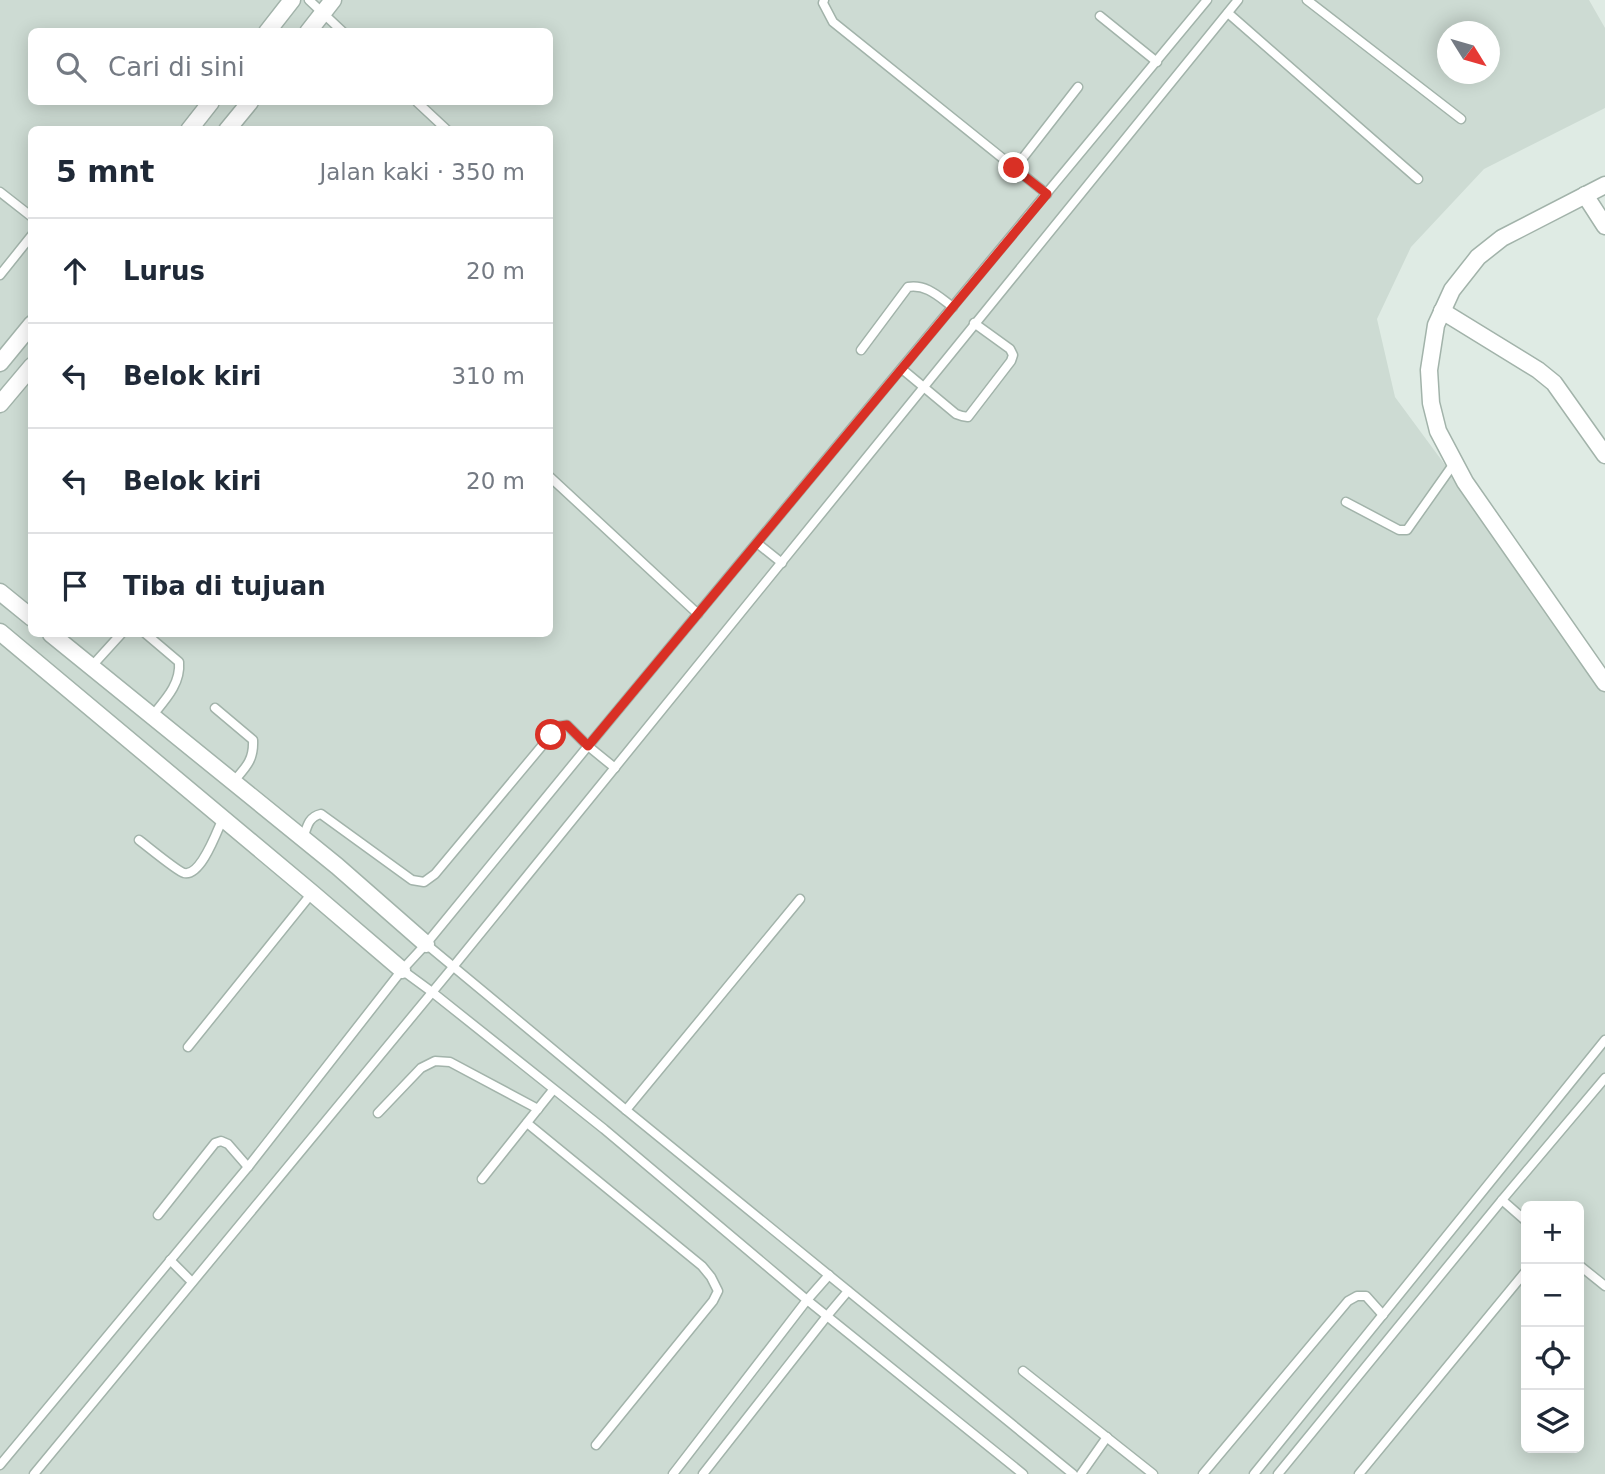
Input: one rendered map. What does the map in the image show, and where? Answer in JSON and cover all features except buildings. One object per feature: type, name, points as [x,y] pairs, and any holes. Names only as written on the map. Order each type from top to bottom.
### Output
[{"type":"street","points":[[270,28],[292,0]]},
{"type":"street","points":[[310,28],[328,6]]},
{"type":"street","points":[[192,126],[209,105]]},
{"type":"street","points":[[230,126],[248,105]]},
{"type":"street","points":[[1605,185],[1502,239],[1478,257],[1452,290],[1442,311],[1436,325],[1429,370],[1431,403],[1438,431],[1465,482],[1605,683]]},
{"type":"street","points":[[1586,195],[1605,226]]},
{"type":"street","points":[[1442,311],[1538,370],[1554,383],[1605,455]]},
{"type":"street","points":[[0,363],[28,329]]},
{"type":"street","points":[[0,404],[28,371]]},
{"type":"street","points":[[0,592],[28,615]]},
{"type":"street","points":[[55,637],[337,866],[426,944]]},
{"type":"street","points":[[2,639],[223,818],[402,971]]},
{"type":"lane","points":[[309,0],[328,6],[341,28]]},
{"type":"lane","points":[[824,0],[833,22],[1047,194]]},
{"type":"lane","points":[[0,1465],[248,1167],[402,971],[1207,0]]},
{"type":"lane","points":[[34,1474],[453,967],[1238,0]]},
{"type":"lane","points":[[1307,0],[1461,119]]},
{"type":"lane","points":[[1227,13],[1418,179]]},
{"type":"lane","points":[[1100,16],[1157,62]]},
{"type":"lane","points":[[1014,168],[1078,87]]},
{"type":"lane","points":[[420,105],[443,126]]},
{"type":"lane","points":[[0,192],[28,214]]},
{"type":"lane","points":[[0,275],[28,240]]},
{"type":"lane","points":[[861,350],[908,287],[918,285],[926,288],[953,307]]},
{"type":"lane","points":[[902,369],[956,414],[968,417],[1013,355],[1010,349],[974,324]]},
{"type":"lane","points":[[1346,502],[1399,530],[1407,530],[1455,462]]},
{"type":"lane","points":[[553,480],[698,614]]},
{"type":"lane","points":[[757,542],[782,563]]},
{"type":"lane","points":[[91,667],[118,637]]},
{"type":"lane","points":[[150,637],[179,662],[180,670],[177,683],[152,716]]},
{"type":"lane","points":[[215,708],[253,740],[251,760],[233,782]]},
{"type":"lane","points":[[303,839],[309,821],[314,815],[321,814],[412,880],[424,882],[435,874],[560,726],[567,725],[615,768]]},
{"type":"lane","points":[[139,840],[183,873],[192,872],[201,865],[223,818]]},
{"type":"lane","points":[[188,1046],[312,893]]},
{"type":"lane","points":[[626,1111],[800,898]]},
{"type":"lane","points":[[426,944],[626,1111],[1073,1474]]},
{"type":"lane","points":[[402,971],[604,1129],[807,1300],[1023,1474]]},
{"type":"lane","points":[[1254,1474],[1605,1040]]},
{"type":"lane","points":[[378,1112],[421,1068],[435,1060],[450,1062],[538,1109]]},
{"type":"lane","points":[[1279,1474],[1605,1078]]},
{"type":"lane","points":[[482,1180],[553,1090]]},
{"type":"lane","points":[[527,1123],[702,1266],[718,1291],[713,1301],[596,1445]]},
{"type":"lane","points":[[159,1215],[215,1143],[221,1141],[228,1144],[248,1167]]},
{"type":"lane","points":[[1502,1200],[1521,1217]]},
{"type":"lane","points":[[170,1260],[192,1282]]},
{"type":"lane","points":[[1584,1269],[1605,1286]]},
{"type":"lane","points":[[673,1474],[829,1275]]},
{"type":"lane","points":[[1359,1474],[1521,1277]]},
{"type":"lane","points":[[703,1474],[848,1291]]},
{"type":"lane","points":[[1203,1474],[1348,1301],[1357,1296],[1366,1296],[1383,1315]]},
{"type":"lane","points":[[1023,1371],[1153,1474]]},
{"type":"lane","points":[[1081,1474],[1107,1437]]},
{"type":"shaded area","points":[[0,0],[1589,0],[1605,28],[1605,108],[1484,169],[1411,247],[1377,319],[1395,397],[1605,682],[1605,1474],[0,1474]]},
{"type":"route","points":[[551,735],[560,726],[567,725],[588,746],[1047,194],[1014,168]]}]
